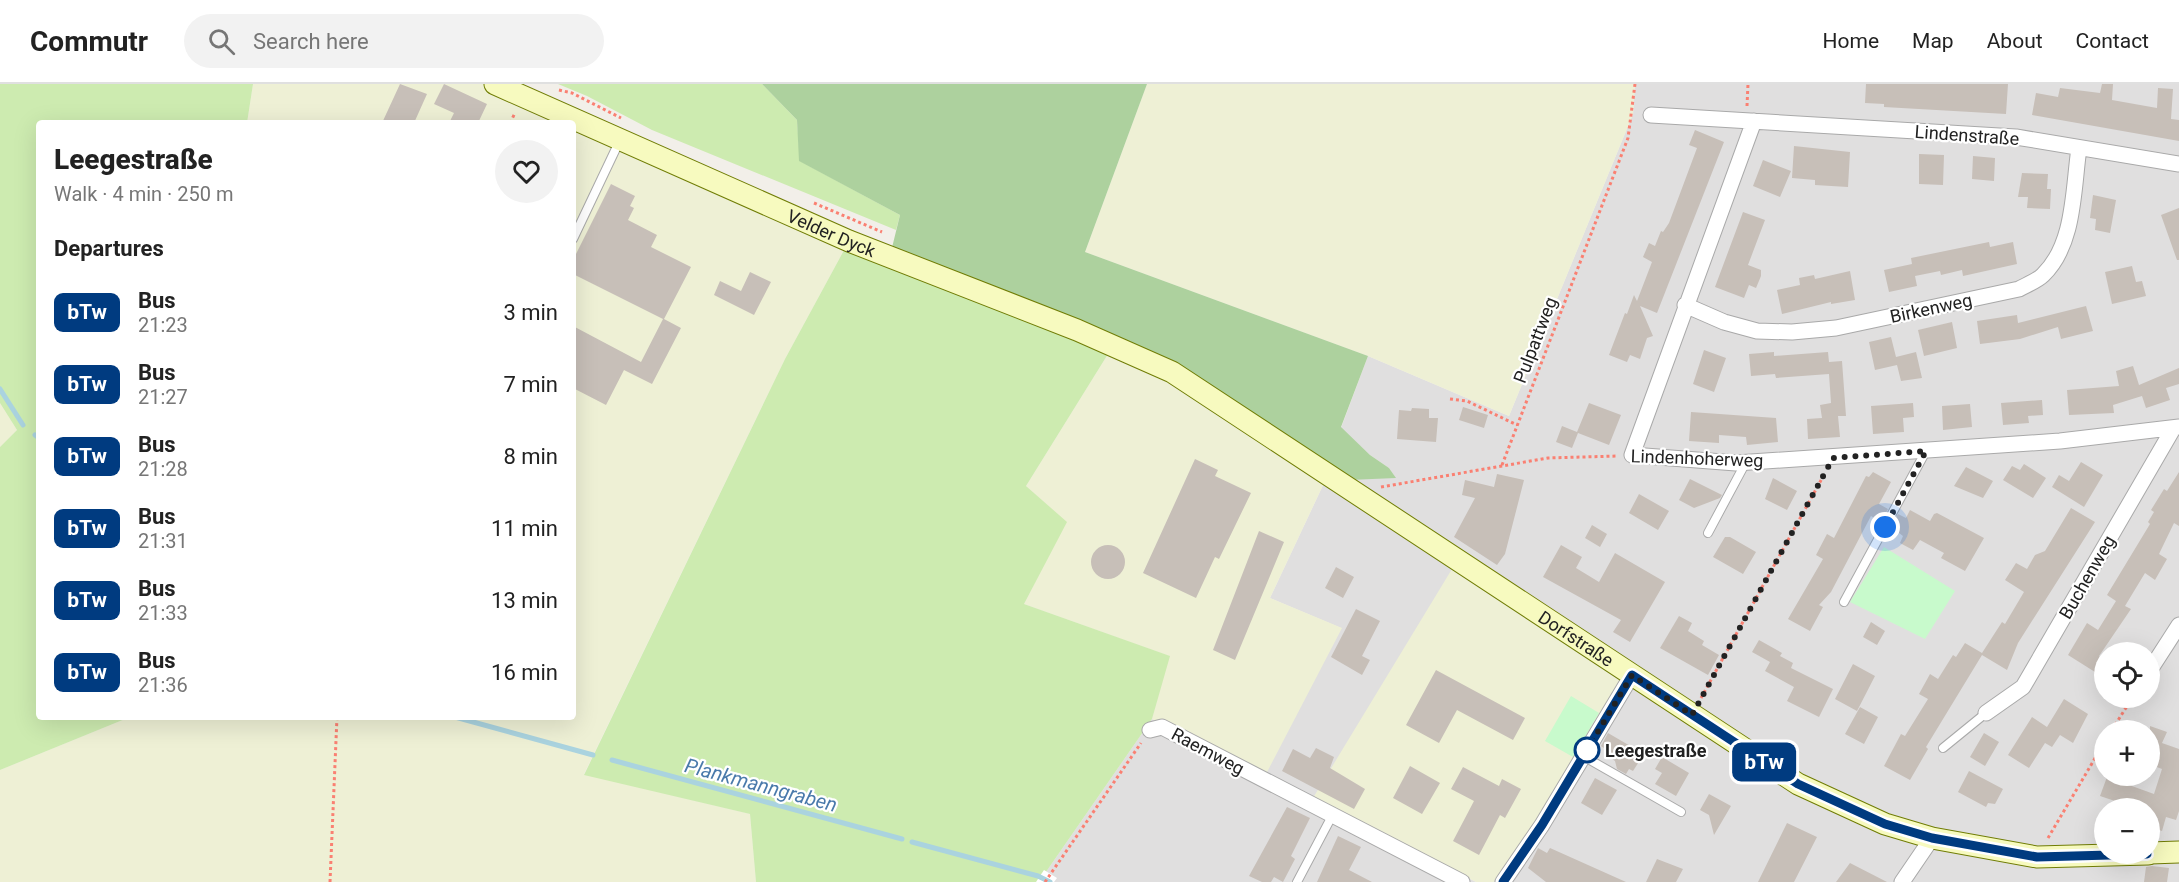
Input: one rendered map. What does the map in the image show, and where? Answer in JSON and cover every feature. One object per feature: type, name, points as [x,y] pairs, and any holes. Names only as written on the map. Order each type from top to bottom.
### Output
[{"type":"main road","name":"Velder Dyck","points":[[495,84],[849,241],[1077,330],[1172,372]]},
{"type":"main road","name":"Dorfstraße","points":[[1172,372],[1798,784],[1885,824],[1932,838],[2037,857],[2094,855]]},
{"type":"main road","name":"Dorfstraße","points":[[2160,853],[2179,852]]},
{"type":"street","name":"Lindenstraße","points":[[1651,115],[2016,137],[2179,164]]},
{"type":"street","points":[[1632,455],[1754,121]]},
{"type":"street","name":"Birkenweg","points":[[1686,305],[1724,322],[1757,331],[1792,332],[1836,328],[2019,289],[2042,276],[2058,255],[2065,239],[2079,148]]},
{"type":"street","name":"Lindenhoherweg","points":[[1632,455],[1746,462],[1833,458],[2176,428]]},
{"type":"street","name":"Buchenweg","points":[[1986,713],[2022,687],[2176,428]]},
{"type":"street","points":[[2160,654],[2179,625]]},
{"type":"street","points":[[1503,882],[1542,825],[1632,675]]},
{"type":"street","name":"Raemweg","points":[[1150,730],[1162,727],[1461,882]]},
{"type":"street","points":[[1902,882],[1932,838]]},
{"type":"lane","points":[[576,233],[621,139]]},
{"type":"lane","points":[[1844,602],[1926,451]]},
{"type":"lane","points":[[1708,533],[1746,462]]},
{"type":"lane","points":[[1943,748],[1986,713]]},
{"type":"lane","points":[[1583,756],[1681,812]]},
{"type":"lane","points":[[1297,882],[1332,816]]},
{"type":"path","name":"Pulpattweg","points":[[1502,465],[1628,138],[1635,84]]},
{"type":"path","points":[[1450,399],[1474,404],[1517,425]]},
{"type":"path","name":"Lindenhoherweg","points":[[1502,465],[1548,458],[1632,455]]},
{"type":"path","points":[[1692,715],[1833,458]]},
{"type":"path","points":[[1356,492],[1502,465]]},
{"type":"path","points":[[330,882],[337,720]]},
{"type":"path","name":"Raemweg","points":[[1045,882],[1150,730]]},
{"type":"path","points":[[2037,857],[2094,760]]},
{"type":"shaded area","points":[[1635,84],[2179,84],[2179,882],[1494,882],[1547,807],[1313,798],[1476,882],[1039,882],[1152,719],[1264,775],[1341,628],[1270,598],[1325,481],[1395,477],[1389,468],[1370,455],[1341,428],[1368,356],[1509,416],[1633,114]]},
{"type":"green space","points":[[0,84],[253,84],[247,120],[36,120],[36,720],[123,720],[0,770],[0,447],[17,430],[0,403]]},
{"type":"green space","points":[[253,84],[495,84],[849,241],[785,359],[584,774],[750,814],[756,882],[0,882],[0,770],[123,720],[576,720],[576,120],[247,120]]},
{"type":"green space","points":[[558,84],[762,84],[797,120],[800,161],[900,215],[896,230],[652,130],[587,96]]},
{"type":"green space","points":[[762,84],[1147,84],[1085,252],[1368,356],[1341,427],[1370,455],[1389,468],[1396,478],[1325,481],[1170,382],[889,260],[900,215],[799,161],[797,120]]},
{"type":"green space","points":[[1147,84],[1635,84],[1633,114],[1509,416],[1368,356],[1085,252]]},
{"type":"green space","points":[[849,241],[1108,354],[1026,486],[1067,522],[1024,604],[1170,656],[1152,719],[1039,882],[756,882],[750,814],[584,775],[785,359]]},
{"type":"green space","points":[[1108,354],[1170,382],[1325,481],[1270,598],[1342,628],[1265,776],[1152,719],[1169,656],[1024,604],[1066,522],[1026,486]]},
{"type":"green space","points":[[0,403],[17,430],[0,447]]},
{"type":"green space","points":[[1884,547],[1955,591],[1925,639],[1850,602]]},
{"type":"green space","points":[[1452,569],[1622,682],[1547,807],[1494,882],[1476,882],[1313,798]]},
{"type":"green space","points":[[1571,696],[1599,713],[1573,757],[1545,741]]},
{"type":"pier","points":[[1044,870],[1057,878],[1054,882],[1036,882]]},
{"type":"building","points":[[400,84],[427,94],[415,120],[383,120]]},
{"type":"building","points":[[444,84],[487,104],[479,120],[450,120],[454,113],[434,104]]},
{"type":"building","points":[[1866,84],[2008,84],[2006,114],[1884,107],[1884,104],[1865,103]]},
{"type":"building","points":[[2102,84],[2113,84],[2112,100],[2157,108],[2158,88],[2173,89],[2171,119],[2179,120],[2179,141],[2032,115],[2036,93],[2058,97],[2060,88],[2100,93]]},
{"type":"building","points":[[1695,130],[1724,142],[1657,313],[1640,306],[1653,336],[1647,338],[1640,359],[1630,355],[1627,362],[1609,355],[1625,313],[1627,314],[1634,295],[1637,301],[1652,262],[1643,257],[1649,243],[1655,246],[1661,231],[1663,232],[1669,223],[1697,148],[1689,145]]},
{"type":"building","points":[[1794,146],[1850,152],[1848,187],[1815,185],[1815,180],[1792,178]]},
{"type":"building","points":[[1919,154],[1944,155],[1943,185],[1919,184]]},
{"type":"building","points":[[1973,156],[1995,158],[1994,181],[1972,179]]},
{"type":"building","points":[[1763,160],[1791,171],[1780,197],[1753,186]]},
{"type":"building","points":[[2022,173],[2048,174],[2047,189],[2051,189],[2050,209],[2027,208],[2028,197],[2018,197]]},
{"type":"building","points":[[611,184],[635,196],[630,206],[634,208],[628,220],[657,235],[651,247],[691,267],[664,319],[681,328],[652,384],[624,370],[606,405],[576,390],[576,328],[641,362],[663,319],[576,276],[576,254]]},
{"type":"building","points":[[2093,195],[2116,200],[2110,233],[2095,230],[2096,219],[2090,218]]},
{"type":"building","points":[[2179,208],[2179,260],[2177,260],[2161,215]]},
{"type":"building","points":[[1743,212],[1765,220],[1748,265],[1761,270],[1761,276],[1756,288],[1749,285],[1744,298],[1715,287]]},
{"type":"building","points":[[1989,242],[1990,247],[2013,242],[2017,264],[1963,276],[1962,270],[1941,275],[1940,271],[1915,276],[1917,286],[1889,292],[1884,270],[1912,264],[1911,258]]},
{"type":"building","points":[[2132,266],[2136,282],[2142,281],[2146,296],[2112,304],[2105,272]]},
{"type":"building","points":[[1850,271],[1855,300],[1831,304],[1831,302],[1782,314],[1777,290],[1800,285],[1799,278],[1814,275],[1815,279]]},
{"type":"building","points":[[750,272],[771,282],[754,315],[714,295],[720,281],[741,291]]},
{"type":"building","points":[[2086,306],[2093,331],[2061,339],[2058,327],[2020,339],[1980,344],[1977,321],[2017,315],[2018,323]]},
{"type":"building","points":[[1952,322],[1957,348],[1924,356],[1918,330]]},
{"type":"building","points":[[1891,337],[1896,357],[1916,352],[1922,378],[1901,381],[1897,365],[1875,370],[1869,342]]},
{"type":"building","points":[[1704,350],[1726,358],[1714,392],[1693,384]]},
{"type":"building","points":[[1774,352],[1774,356],[1828,352],[1829,362],[1842,361],[1846,416],[1838,416],[1840,437],[1808,439],[1807,419],[1822,418],[1820,405],[1831,403],[1829,374],[1776,378],[1775,374],[1751,376],[1749,354]]},
{"type":"building","points":[[2133,366],[2139,385],[2179,368],[2179,384],[2166,388],[2170,400],[2146,408],[2142,396],[2113,405],[2114,413],[2069,415],[2067,390],[2119,386],[2116,371]]},
{"type":"building","points":[[2042,400],[2043,415],[2028,416],[2029,423],[2003,425],[2001,403]]},
{"type":"building","points":[[1589,403],[1621,415],[1609,445],[1578,433],[1572,448],[1556,442],[1562,426],[1577,432]]},
{"type":"building","points":[[1913,403],[1914,417],[1903,418],[1904,432],[1873,434],[1871,406]]},
{"type":"building","points":[[1970,404],[1972,427],[1943,430],[1942,406]]},
{"type":"building","points":[[1463,407],[1488,415],[1484,428],[1459,420]]},
{"type":"building","points":[[1412,408],[1429,409],[1429,418],[1438,418],[1436,442],[1397,439],[1399,410],[1411,411]]},
{"type":"building","points":[[1691,412],[1776,418],[1778,442],[1747,445],[1746,437],[1719,435],[1719,443],[1689,441]]},
{"type":"building","points":[[1195,459],[1218,470],[1215,476],[1251,493],[1219,559],[1215,557],[1196,598],[1143,573]]},
{"type":"building","points":[[2081,462],[2103,475],[2084,507],[2052,487],[2059,475],[2069,481]]},
{"type":"building","points":[[2024,464],[2046,478],[2033,498],[2003,480],[2012,466],[2020,470]]},
{"type":"building","points":[[1966,467],[1993,481],[1983,498],[1954,486]]},
{"type":"building","points":[[1873,472],[1891,482],[1879,504],[1888,509],[1881,522],[1871,516],[1831,592],[1819,605],[1823,607],[1810,631],[1788,619],[1823,559],[1816,555],[1827,534],[1834,538],[1866,476],[1869,477]]},
{"type":"building","points":[[2179,472],[2179,526],[2174,523],[2159,554],[2167,559],[2155,580],[2145,573],[2125,606],[2131,609],[2109,642],[2094,642],[2094,671],[2068,655],[2087,623],[2098,630],[2116,601],[2107,595],[2150,524],[2148,522],[2154,512],[2151,510],[2164,489],[2167,491]]},
{"type":"building","points":[[1497,474],[1524,480],[1505,554],[1497,565],[1454,537],[1475,498],[1462,495],[1465,480],[1494,487]]},
{"type":"building","points":[[1773,478],[1797,491],[1787,510],[1765,499]]},
{"type":"building","points":[[1690,479],[1722,495],[1720,498],[1694,508],[1679,500]]},
{"type":"building","points":[[1639,494],[1669,511],[1658,530],[1629,513]]},
{"type":"building","points":[[2071,508],[2095,522],[2018,643],[2007,670],[1982,655],[1926,747],[1928,749],[1910,780],[1884,766],[1901,734],[1905,736],[1928,699],[1919,694],[1930,674],[1938,679],[1953,655],[1956,657],[1965,643],[1982,653],[2002,622],[2005,624],[2024,592],[2005,580],[2016,563],[2027,569],[2035,555],[2045,551]]},
{"type":"building","points":[[1910,510],[1930,521],[1937,513],[1984,538],[1965,571],[1941,558],[1944,553],[1920,540],[1913,550],[1900,543],[1903,536],[1891,527],[1898,514],[1906,518]]},
{"type":"building","points":[[1592,525],[1607,534],[1600,547],[1585,538]]},
{"type":"building","points":[[1259,531],[1284,542],[1235,660],[1213,650]]},
{"type":"building","points":[[1725,537],[1730,537],[1756,552],[1743,574],[1713,557]]},
{"type":"building","points":[[1108,545],[1120,550],[1125,562],[1120,574],[1108,579],[1096,574],[1091,562],[1096,550]]},
{"type":"building","points":[[1561,545],[1582,557],[1576,568],[1599,582],[1615,553],[1665,582],[1630,642],[1613,632],[1621,620],[1543,577]]},
{"type":"building","points":[[1336,567],[1354,577],[1343,598],[1325,588]]},
{"type":"building","points":[[1356,609],[1380,621],[1362,656],[1370,660],[1362,675],[1331,657]]},
{"type":"building","points":[[1679,616],[1692,623],[1688,631],[1704,641],[1702,645],[1719,655],[1708,675],[1660,648]]},
{"type":"building","points":[[1871,622],[1885,631],[1877,645],[1863,637]]},
{"type":"building","points":[[1759,640],[1782,653],[1780,656],[1793,663],[1791,668],[1833,689],[1819,717],[1787,701],[1794,687],[1765,671],[1770,662],[1752,652]]},
{"type":"building","points":[[1853,664],[1875,676],[1857,711],[1835,699]]},
{"type":"building","points":[[1436,670],[1525,718],[1513,740],[1457,710],[1439,743],[1406,725]]},
{"type":"building","points":[[2064,699],[2088,714],[2073,743],[2060,735],[2052,747],[2045,743],[2029,768],[2008,755],[2032,717],[2047,727]]},
{"type":"building","points":[[1860,707],[1878,717],[1864,744],[1845,734]]},
{"type":"building","points":[[2160,730],[2167,732],[2162,743],[2179,749],[2179,811],[2176,820],[2166,817],[2162,831],[2160,830],[2160,798],[2100,796],[2104,786],[2132,786],[2154,794],[2157,786],[2160,786],[2162,769],[2160,768]]},
{"type":"building","points":[[1608,733],[1644,754],[1633,771],[1629,769],[1626,774],[1617,769],[1615,761],[1608,756],[1610,752],[1601,746]]},
{"type":"building","points":[[1984,733],[1999,742],[1985,766],[1970,757]]},
{"type":"building","points":[[1316,748],[1334,757],[1330,768],[1365,789],[1354,809],[1282,771],[1293,749],[1310,758]]},
{"type":"building","points":[[1662,757],[1689,773],[1676,796],[1655,784],[1662,773],[1655,769]]},
{"type":"building","points":[[1410,766],[1440,783],[1422,814],[1393,798]]},
{"type":"building","points":[[1463,767],[1499,786],[1502,779],[1521,789],[1505,818],[1500,815],[1479,855],[1453,841],[1474,801],[1451,789]]},
{"type":"building","points":[[1969,771],[2003,789],[1995,804],[1988,803],[1986,807],[1958,792]]},
{"type":"building","points":[[1595,778],[1617,790],[1602,815],[1581,803]]},
{"type":"building","points":[[1709,794],[1731,806],[1714,835],[1709,815],[1700,810]]},
{"type":"building","points":[[1287,807],[1310,818],[1291,856],[1295,859],[1283,882],[1274,877],[1271,882],[1262,882],[1249,876]]},
{"type":"building","points":[[1787,823],[1817,837],[1794,882],[1758,882]]},
{"type":"building","points":[[1338,836],[1361,847],[1349,870],[1372,882],[1317,882]]},
{"type":"building","points":[[1538,848],[1547,853],[1550,848],[1626,882],[1546,882],[1528,868]]},
{"type":"building","points":[[1657,859],[1683,869],[1676,882],[1646,882]]},
{"type":"building","points":[[1850,863],[1887,882],[1836,882]]},
{"type":"building","points":[[2146,867],[2169,868],[2167,882],[2144,882]]},
{"type":"waterway","name":"Plankmanngraben","points":[[0,389],[23,425]]},
{"type":"waterway","name":"Plankmanngraben","points":[[466,720],[593,755]]},
{"type":"waterway","name":"Plankmanngraben","points":[[612,760],[902,839]]},
{"type":"waterway","name":"Plankmanngraben","points":[[912,842],[1038,876],[1050,882]]},
{"type":"bus line","name":"bTw","points":[[1503,882],[1542,825],[1632,675],[1798,784],[1885,824],[1932,838],[2037,857],[2094,857]]},
{"type":"place","name":"Leegestraße","points":[[1587,750]]},
{"type":"route","points":[[1587,750],[1632,675],[1692,715],[1833,458],[1926,451],[1885,527]]}]
